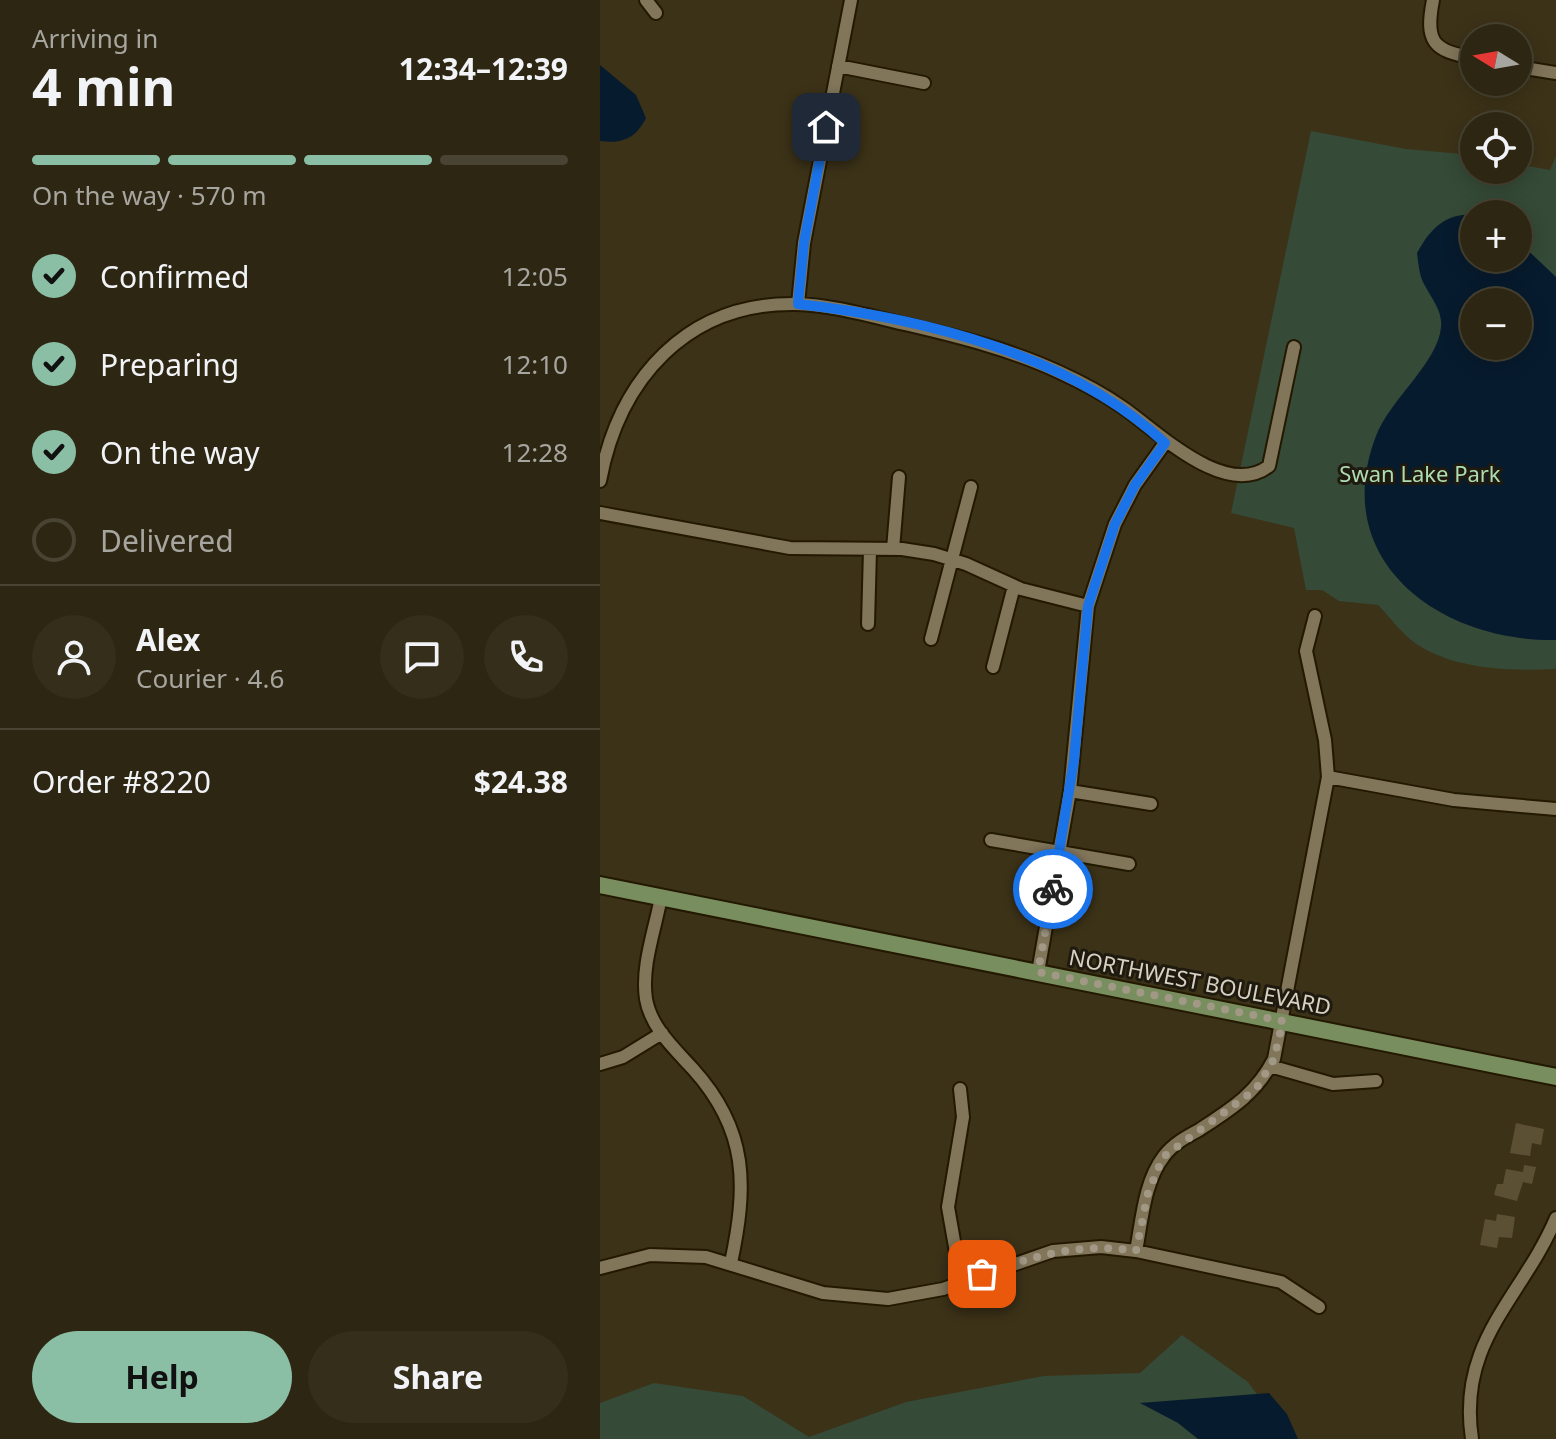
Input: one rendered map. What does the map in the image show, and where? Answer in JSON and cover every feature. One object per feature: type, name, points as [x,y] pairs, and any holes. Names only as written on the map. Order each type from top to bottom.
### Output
[{"type":"main road","name":"NORTHWEST BOULEVARD","points":[[600,885],[1556,1077]]},
{"type":"street","points":[[646,0],[656,13]]},
{"type":"street","points":[[798,304],[804,243],[851,0]]},
{"type":"street","points":[[1433,0],[1428,31],[1433,42],[1460,55]]},
{"type":"street","points":[[838,66],[924,83]]},
{"type":"street","points":[[1532,69],[1556,73]]},
{"type":"street","points":[[600,481],[612,431],[624,404],[660,356],[684,337],[724,317],[768,305],[798,304],[927,329],[1021,356],[1092,387],[1125,408],[1165,443],[1232,473],[1249,475],[1269,466],[1294,347]]},
{"type":"street","points":[[1038,972],[1070,791],[1088,606],[1115,524],[1135,485],[1165,443]]},
{"type":"street","points":[[893,549],[899,477]]},
{"type":"street","points":[[931,639],[949,559],[971,487]]},
{"type":"street","points":[[600,513],[790,548],[893,549],[949,559],[1014,586],[1088,606]]},
{"type":"street","points":[[868,624],[870,550]]},
{"type":"street","points":[[993,667],[1014,586]]},
{"type":"street","points":[[1136,1251],[1148,1193],[1163,1157],[1175,1145],[1244,1101],[1270,1066],[1283,1021],[1328,777],[1325,740],[1306,651],[1315,616]]},
{"type":"street","points":[[1328,777],[1467,802],[1556,809]]},
{"type":"street","points":[[1070,791],[1151,804]]},
{"type":"street","points":[[991,840],[1129,864]]},
{"type":"street","points":[[661,897],[645,978],[646,1001],[662,1033],[713,1094],[736,1142],[743,1194],[731,1263]]},
{"type":"street","points":[[600,1064],[623,1057],[662,1033]]},
{"type":"street","points":[[1270,1066],[1333,1084],[1376,1081]]},
{"type":"street","points":[[960,1089],[963,1117],[948,1207],[961,1281]]},
{"type":"street","points":[[1472,1439],[1470,1390],[1476,1360],[1503,1304],[1556,1218]]},
{"type":"street","points":[[600,1268],[650,1255],[706,1257],[823,1293],[855,1299],[917,1295],[1053,1251],[1080,1247],[1136,1251],[1281,1282],[1319,1307]]},
{"type":"green space","name":"Swan Lake Park","points":[[1311,131],[1406,149],[1460,154],[1460,184],[1532,184],[1532,167],[1550,170],[1556,156],[1556,669],[1485,667],[1450,660],[1407,637],[1378,605],[1339,601],[1322,590],[1306,590],[1294,528],[1231,513]]},
{"type":"green space","points":[[1182,1335],[1248,1382],[1289,1439],[600,1439],[600,1403],[654,1383],[743,1396],[809,1437],[906,1402],[1044,1376],[1140,1373]]},
{"type":"water","points":[[600,65],[636,95],[646,118],[628,138],[600,141]]},
{"type":"water","points":[[1460,216],[1460,272],[1532,272],[1532,254],[1556,277],[1556,640],[1513,637],[1472,627],[1435,609],[1404,586],[1381,556],[1368,521],[1365,481],[1376,436],[1392,408],[1432,354],[1441,327],[1437,307],[1421,277],[1417,253],[1433,230]]},
{"type":"water","points":[[1269,1393],[1287,1414],[1298,1439],[1198,1439],[1178,1423],[1140,1403]]},
{"type":"building","points":[[1516,1123],[1544,1129],[1541,1145],[1532,1143],[1530,1156],[1510,1153]]},
{"type":"building","points":[[1524,1165],[1536,1167],[1532,1184],[1523,1182],[1517,1201],[1494,1195],[1497,1184],[1503,1184],[1506,1169],[1523,1172]]},
{"type":"building","points":[[1497,1214],[1515,1217],[1512,1238],[1499,1237],[1497,1248],[1480,1245],[1485,1219],[1496,1221]]},
{"type":"way so far","points":[[982,1274],[1053,1251],[1080,1247],[1136,1251],[1148,1193],[1163,1157],[1175,1145],[1244,1101],[1256,1089],[1274,1059],[1283,1021],[1038,972],[1053,889]]},
{"type":"route","points":[[826,127],[804,243],[798,304],[913,326],[1021,356],[1092,387],[1125,408],[1165,443],[1135,485],[1115,524],[1088,606],[1074,760],[1053,889]]}]
